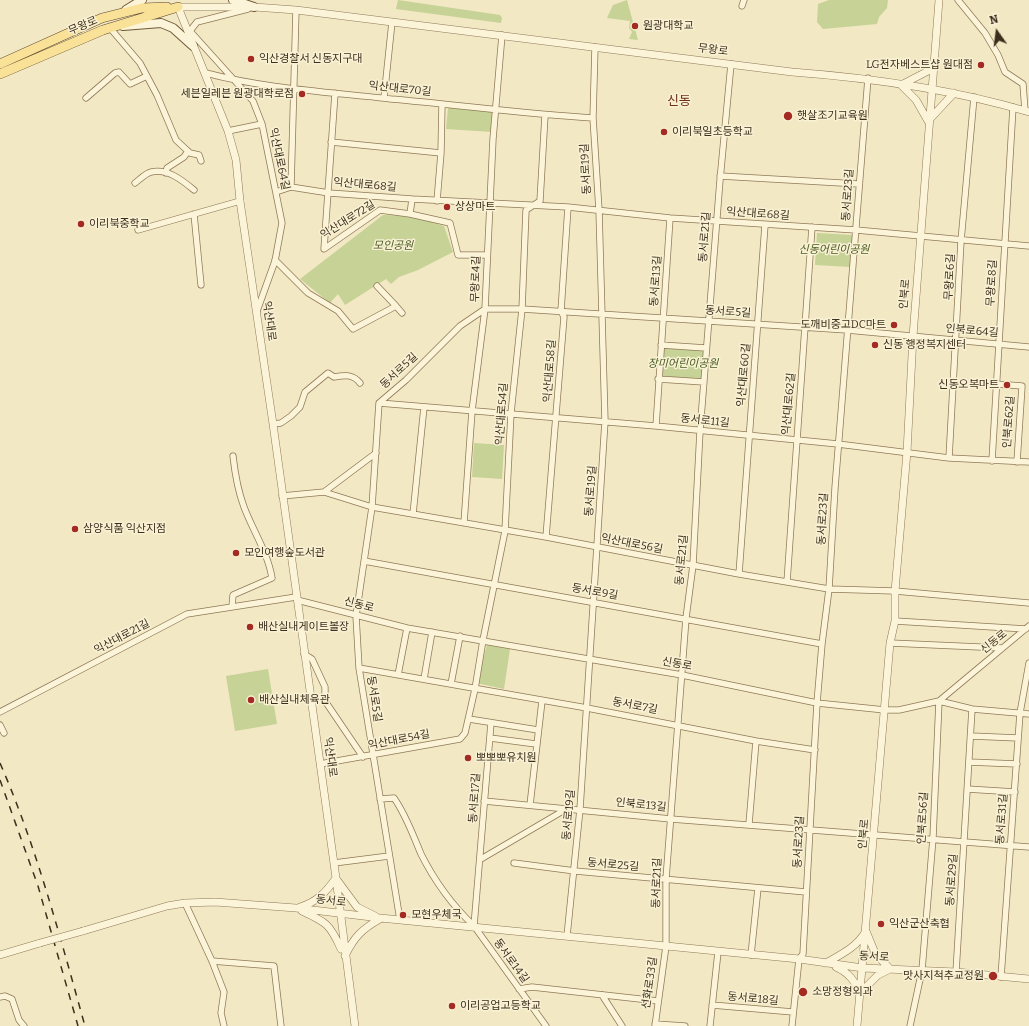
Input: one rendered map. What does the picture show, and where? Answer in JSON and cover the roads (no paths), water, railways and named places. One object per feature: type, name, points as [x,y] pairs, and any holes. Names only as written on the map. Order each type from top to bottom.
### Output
[{"type":"main road","points":[[124,11],[142,0]]},
{"type":"main road","points":[[233,0],[254,7]]},
{"type":"main road","name":"무왕로","points":[[0,64],[102,18],[124,11],[177,4]]},
{"type":"main road","name":"무왕로","points":[[0,74],[112,28],[177,4]]},
{"type":"main road","points":[[112,28],[161,23],[173,28],[193,46]]},
{"type":"street","name":"인북로","points":[[857,1026],[875,835],[890,643],[895,621],[895,591],[907,452],[912,336],[928,121],[936,59],[939,0]]},
{"type":"street","points":[[958,0],[985,33],[1005,72],[1023,84],[1027,111]]},
{"type":"street","name":"무왕로","points":[[177,4],[296,10],[731,64],[868,78],[901,85],[932,88],[1027,111]]},
{"type":"street","name":"익산대로","points":[[177,4],[228,131],[236,160],[240,201],[273,424],[355,1026]]},
{"type":"street","name":"무왕로","points":[[190,31],[197,22],[254,7]]},
{"type":"street","points":[[291,187],[296,10]]},
{"type":"street","points":[[384,98],[392,22]]},
{"type":"street","points":[[112,28],[140,63],[176,140],[188,151],[199,155],[201,161]]},
{"type":"street","points":[[190,31],[193,46]]},
{"type":"street","name":"익산대로64길","points":[[190,31],[253,101],[262,124],[282,223],[275,260],[256,313]]},
{"type":"street","name":"무왕로4길","points":[[464,523],[472,411],[485,309],[486,255],[502,35]]},
{"type":"street","name":"동서로19길","points":[[567,936],[575,871],[580,809],[605,422],[599,210],[594,118],[595,47]]},
{"type":"street","points":[[936,59],[930,70],[901,85],[916,100],[928,121],[954,93]]},
{"type":"street","name":"동서로21길","points":[[666,946],[666,879],[686,618],[693,565],[706,348],[731,64]]},
{"type":"street","points":[[86,98],[115,73],[120,72],[130,84],[147,76]]},
{"type":"street","name":"익산대로70길","points":[[206,73],[233,80],[293,88],[545,115],[594,118]]},
{"type":"street","name":"동서로23길","points":[[799,959],[803,954],[817,703],[822,644],[829,589],[838,444],[868,78]]},
{"type":"street","name":"익산대로72길","points":[[335,92],[324,249],[380,210],[410,214],[450,223],[458,255],[486,255]]},
{"type":"street","name":"무왕로6길","points":[[949,458],[957,340],[961,241],[974,97]]},
{"type":"street","points":[[437,201],[442,104]]},
{"type":"street","name":"무왕로8길","points":[[992,461],[1013,107]]},
{"type":"street","name":"익산대로54길","points":[[320,764],[372,756],[460,739],[465,733],[476,689],[483,640],[505,531],[511,413],[522,309],[526,210],[540,201],[545,115]]},
{"type":"street","points":[[228,131],[262,124]]},
{"type":"street","points":[[331,142],[440,153]]},
{"type":"street","points":[[166,173],[167,168],[184,157],[188,151]]},
{"type":"street","points":[[135,183],[150,172],[166,173],[182,180],[194,190]]},
{"type":"street","points":[[720,176],[859,184]]},
{"type":"street","name":"익산대로68길","points":[[276,192],[291,187],[329,192],[437,201],[599,210],[670,218],[856,230],[961,241],[1029,246]]},
{"type":"street","points":[[410,214],[412,199]]},
{"type":"street","points":[[138,230],[240,201]]},
{"type":"street","name":"익산대로58길","points":[[546,537],[564,317],[561,311],[568,208]]},
{"type":"street","points":[[194,214],[201,265],[201,285]]},
{"type":"street","name":"동서로13길","points":[[656,426],[670,218]]},
{"type":"street","name":"익산대로60길","points":[[739,574],[765,225]]},
{"type":"street","name":"익산대로62길","points":[[787,582],[812,227]]},
{"type":"street","points":[[275,260],[308,293],[338,311],[353,329],[396,306]]},
{"type":"street","points":[[377,286],[402,313]]},
{"type":"street","name":"동서로5길","points":[[400,920],[372,756],[359,668],[356,615],[372,507],[379,403],[406,380],[460,326],[485,309],[522,309],[709,320],[912,336]]},
{"type":"street","name":"인북로64길","points":[[912,336],[1029,346]]},
{"type":"street","points":[[661,345],[706,348]]},
{"type":"street","points":[[273,424],[281,423],[300,407],[305,392],[328,373],[334,377],[345,375],[355,377],[360,383]]},
{"type":"street","points":[[658,379],[704,382]]},
{"type":"street","name":"인북로62길","points":[[996,384],[1022,386],[1017,462]]},
{"type":"street","name":"동서로11길","points":[[379,403],[656,426],[838,444],[949,458],[1029,462]]},
{"type":"street","points":[[413,514],[424,407]]},
{"type":"street","points":[[324,492],[376,453]]},
{"type":"street","points":[[232,607],[233,595],[272,578],[270,566],[244,508],[237,487],[233,456]]},
{"type":"street","name":"익산대로56길","points":[[282,496],[324,492],[372,507],[546,537],[739,574],[829,589],[895,591]]},
{"type":"street","name":"동서로9길","points":[[364,561],[686,618],[822,644]]},
{"type":"street","points":[[895,591],[1029,603]]},
{"type":"street","name":"익산대로21길","points":[[0,712],[188,614],[296,598]]},
{"type":"street","name":"신동로","points":[[296,598],[407,628],[483,640],[590,660],[682,674],[817,703],[885,710],[899,710],[939,701],[1028,627]]},
{"type":"street","points":[[895,621],[1028,627]]},
{"type":"street","points":[[398,675],[407,628]]},
{"type":"street","points":[[424,679],[432,632]]},
{"type":"street","points":[[451,684],[460,636]]},
{"type":"street","points":[[890,643],[1002,648]]},
{"type":"street","name":"익산대로","points":[[304,654],[312,659],[326,687],[325,701],[363,757]]},
{"type":"street","name":"동서로31길","points":[[1001,977],[1020,713],[1029,663]]},
{"type":"street","name":"동서로7길","points":[[359,668],[587,708],[756,741],[815,750]]},
{"type":"street","points":[[530,805],[542,701]]},
{"type":"street","points":[[939,701],[972,709],[1029,714]]},
{"type":"street","name":"인북로56길","points":[[910,1026],[922,970],[933,838],[939,701]]},
{"type":"street","name":"동서로29길","points":[[956,972],[972,709]]},
{"type":"street","points":[[468,719],[538,730]]},
{"type":"street","name":"동서로17길","points":[[474,926],[481,859],[484,801],[491,723]]},
{"type":"street","points":[[0,725],[4,732]]},
{"type":"street","points":[[971,736],[1018,738]]},
{"type":"street","points":[[490,738],[536,744]]},
{"type":"street","points":[[749,824],[756,741]]},
{"type":"street","points":[[969,762],[1016,764]]},
{"type":"street","points":[[967,789],[1015,792]]},
{"type":"street","points":[[380,799],[394,798],[422,856],[462,915],[474,926]]},
{"type":"street","name":"인북로13길","points":[[484,801],[671,818],[810,828],[875,835],[933,838],[1029,847]]},
{"type":"street","points":[[481,859],[568,808]]},
{"type":"street","points":[[334,863],[389,856]]},
{"type":"street","name":"동서로25길","points":[[514,863],[575,871],[806,892]]},
{"type":"street","points":[[296,908],[312,904],[327,891],[336,878],[348,897],[357,907],[380,918]]},
{"type":"street","points":[[751,954],[758,888]]},
{"type":"street","name":"동서로","points":[[0,955],[167,906],[185,903],[215,902],[296,908],[380,918],[751,954],[863,968],[956,972],[1029,979]]},
{"type":"street","points":[[185,903],[212,961],[224,992],[221,1013],[224,1026]]},
{"type":"street","points":[[296,908],[322,920],[332,929],[345,956]]},
{"type":"street","points":[[345,956],[352,941],[364,928],[380,918]]},
{"type":"street","name":"동서로14길","points":[[474,926],[546,1026]]},
{"type":"street","points":[[826,963],[846,952],[861,941],[866,931]]},
{"type":"street","points":[[826,963],[847,972],[855,982],[860,994],[878,975],[890,969],[875,953],[866,931]]},
{"type":"street","name":"선화로33길","points":[[666,946],[655,1025],[685,1026]]},
{"type":"street","points":[[710,1026],[718,952]]},
{"type":"street","name":"동서로18길","points":[[792,1026],[799,959]]},
{"type":"street","points":[[212,961],[274,966],[281,1026]]},
{"type":"street","points":[[519,989],[532,988],[658,1001]]},
{"type":"street","points":[[602,995],[622,1026]]},
{"type":"street","points":[[0,997],[6,996],[12,999],[19,1020],[24,1026]]},
{"type":"street","name":"동서로18길","points":[[712,1005],[793,1012]]},
{"type":"railway","points":[[0,763],[37,860],[85,1026]]},
{"type":"railway","points":[[0,780],[38,886],[78,1026]]},
{"type":"place","name":"원광대학교","points":[[635,26]]},
{"type":"place","name":"익산경찰서 신동지구대","points":[[251,59]]},
{"type":"place","name":"LG전자베스트샵 원대점","points":[[981,65]]},
{"type":"place","name":"세븐일레븐 원광대학로점","points":[[302,94]]},
{"type":"place","name":"햇살조기교육원","points":[[788,116]]},
{"type":"place","name":"이리북일초등학교","points":[[664,132]]},
{"type":"place","name":"상상마트","points":[[447,207]]},
{"type":"place","name":"이리북중학교","points":[[81,224]]},
{"type":"place","name":"도깨비중고DC마트","points":[[894,325]]},
{"type":"place","name":"신동 행정복지센터","points":[[875,345]]},
{"type":"place","name":"신동오복마트","points":[[1007,385]]},
{"type":"place","name":"삼양식품 익산지점","points":[[75,529]]},
{"type":"place","name":"모인여행숲도서관","points":[[236,553]]},
{"type":"place","name":"배산실내게이트볼장","points":[[250,627]]},
{"type":"place","name":"배산실내체육관","points":[[251,700]]},
{"type":"place","name":"뽀뽀뽀유치원","points":[[468,758]]},
{"type":"place","name":"모현우체국","points":[[403,915]]},
{"type":"place","name":"익산군산축협","points":[[881,924]]},
{"type":"place","name":"맛사지척추교정원","points":[[993,976]]},
{"type":"place","name":"소망정형외과","points":[[803,992]]},
{"type":"place","name":"이리공업고등학교","points":[[452,1006]]},
{"type":"district","name":"신동","points":[[679,101]]},
{"type":"park label","name":"모인공원","points":[[393,246]]},
{"type":"park label","name":"신동어린이공원","points":[[834,250]]},
{"type":"park label","name":"장미어린이공원","points":[[683,364]]}]
